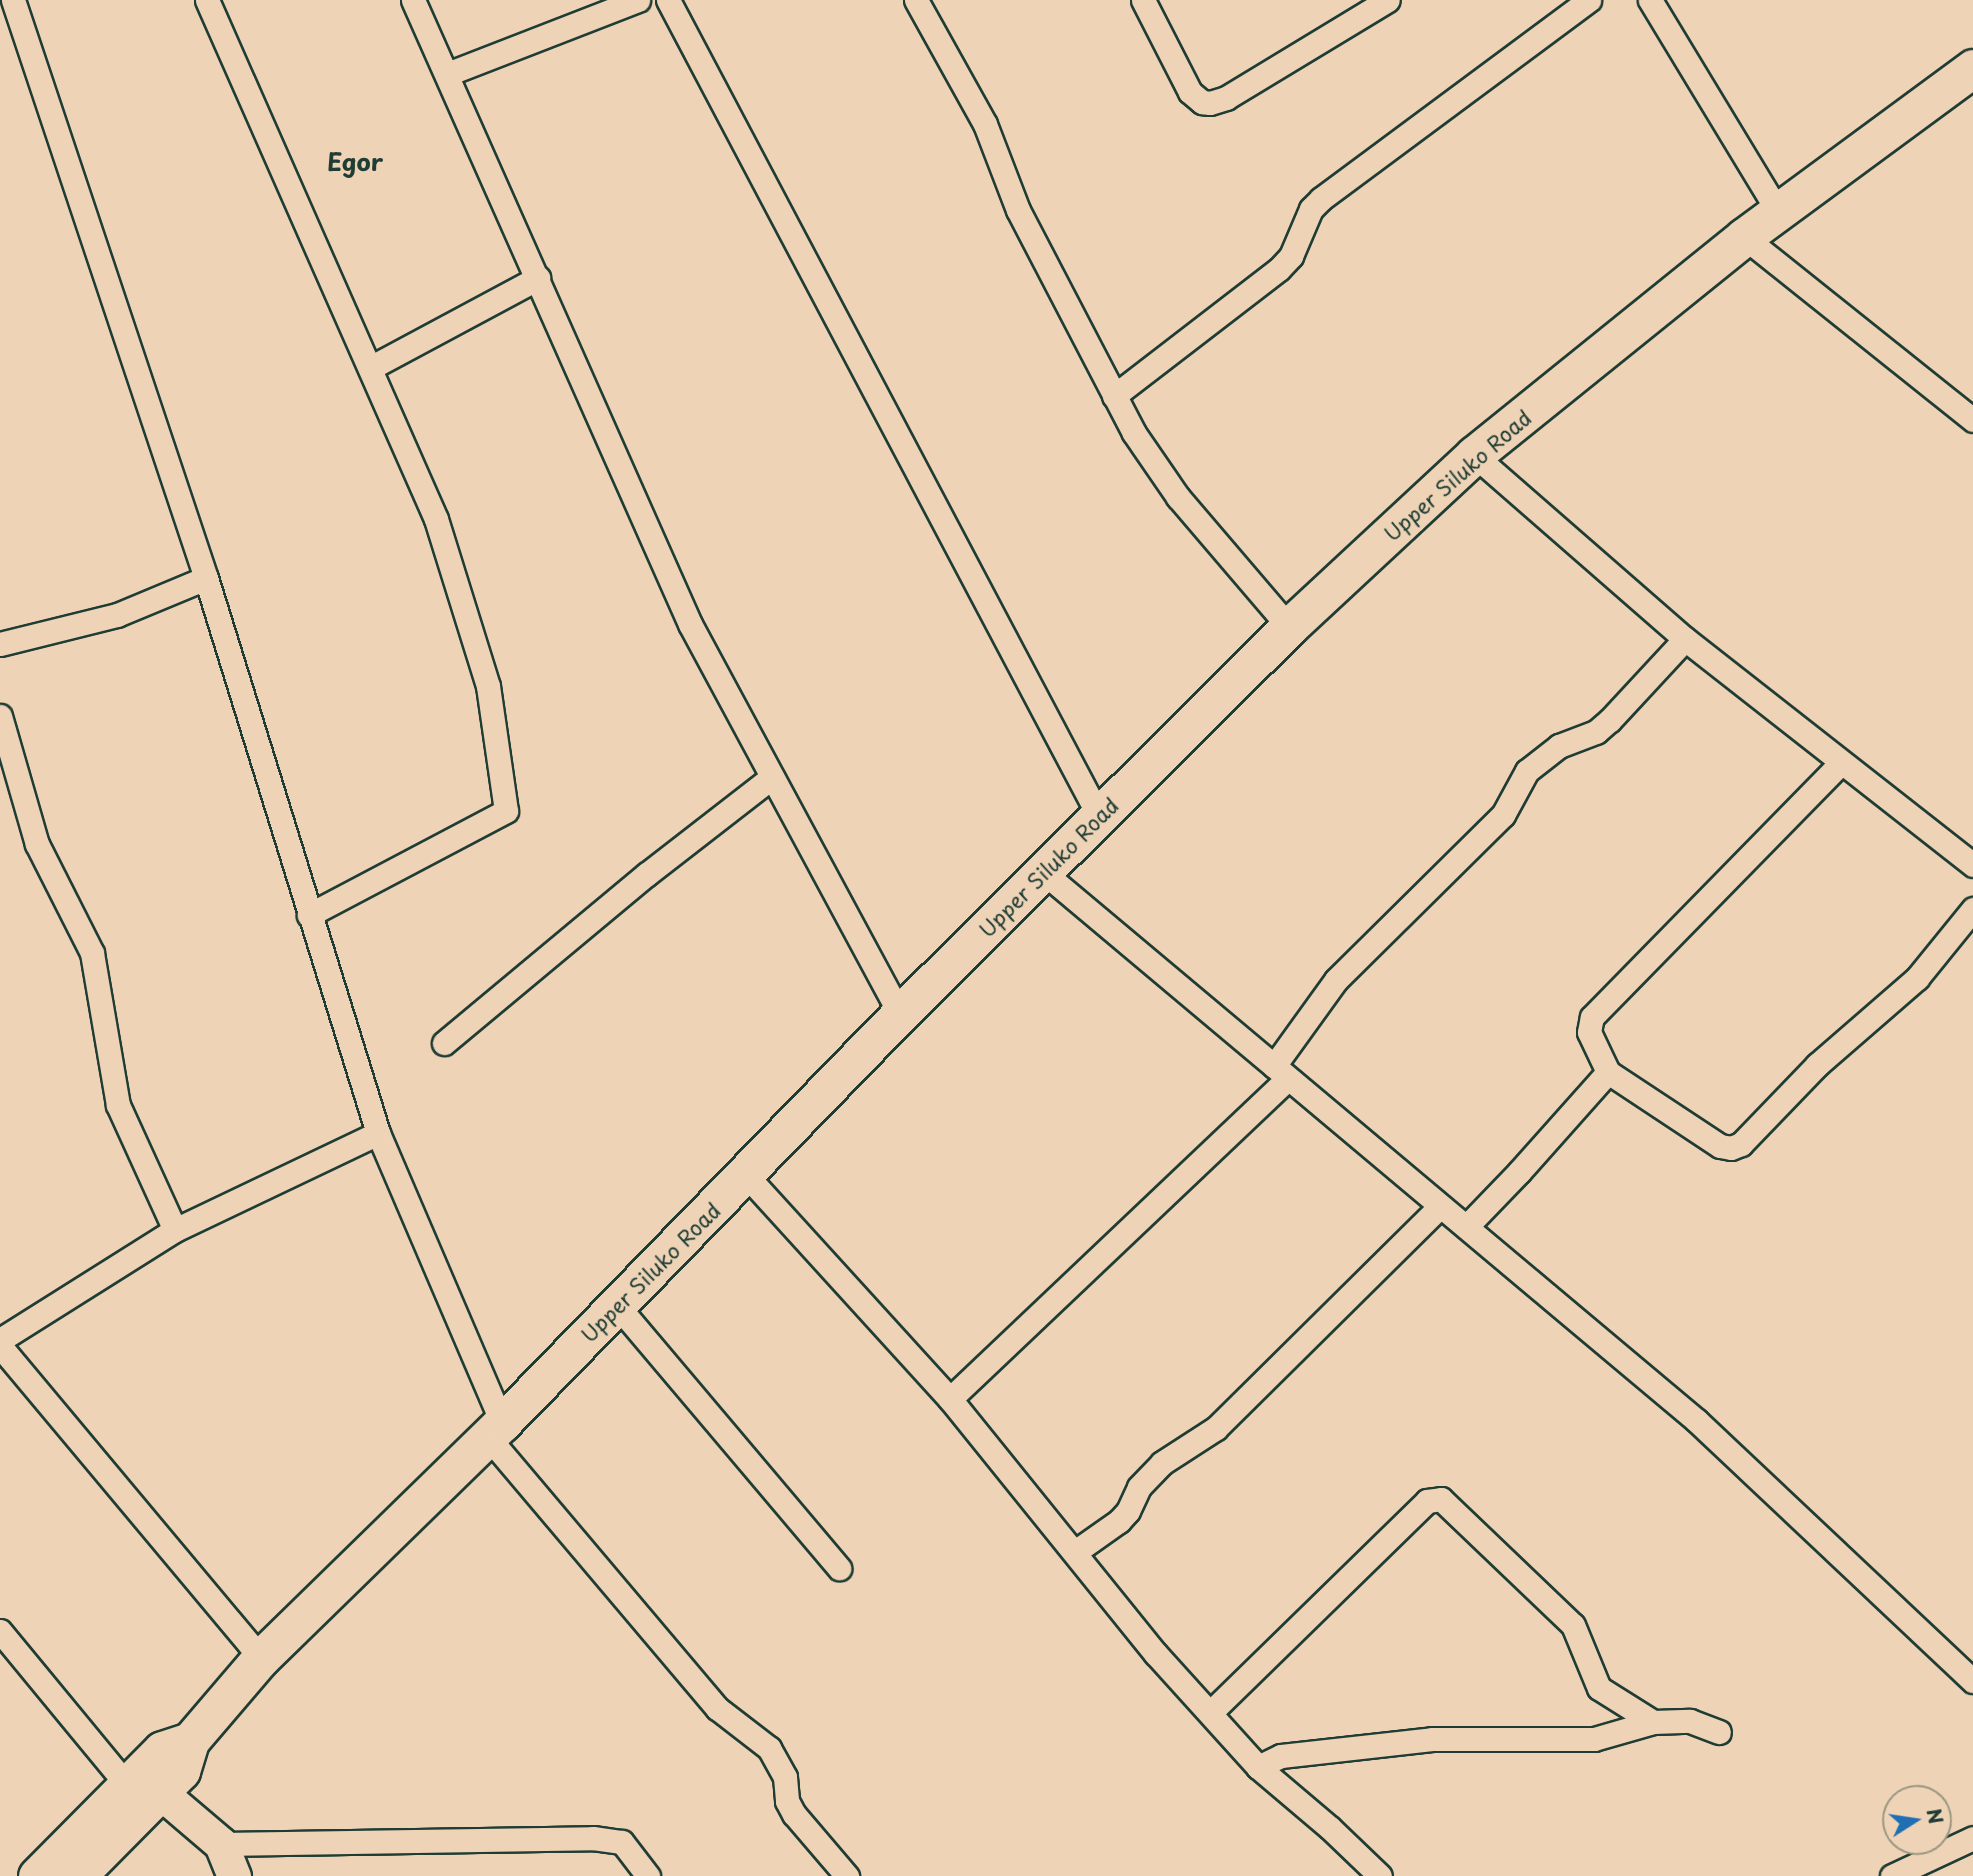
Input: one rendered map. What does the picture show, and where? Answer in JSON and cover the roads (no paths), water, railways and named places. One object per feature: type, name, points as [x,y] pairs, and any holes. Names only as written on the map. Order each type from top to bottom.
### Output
[{"type":"main road","name":"Upper Siluko Road","points":[[37,1876],[143,1788],[181,1771],[190,1741],[261,1658],[495,1430],[900,1014],[1289,627],[1475,455],[1744,237],[1973,68]]},
{"type":"main road","name":"Upper Siluko Road","points":[[77,1876],[143,1788]]},
{"type":"street","points":[[13,0],[206,578],[378,1133],[495,1430],[717,1708],[769,1748],[785,1777],[787,1801],[794,1814],[847,1876]]},
{"type":"street","points":[[207,0],[436,519],[488,686],[506,811],[309,915]]},
{"type":"street","points":[[413,0],[690,624],[900,1014]]},
{"type":"street","points":[[447,74],[638,0]]},
{"type":"street","points":[[668,0],[1099,816]]},
{"type":"street","points":[[916,0],[985,124],[1018,210],[1134,433],[1178,497],[1289,627]]},
{"type":"street","points":[[1143,0],[1191,92],[1202,102],[1210,103],[1226,98],[1388,0]]},
{"type":"street","points":[[1114,396],[1279,269],[1295,249],[1311,209],[1321,199],[1589,0]]},
{"type":"street","points":[[1650,0],[1778,211]]},
{"type":"street","points":[[1744,237],[1973,420]]},
{"type":"street","points":[[370,368],[538,278]]},
{"type":"street","points":[[1475,455],[1685,639],[1973,864]]},
{"type":"street","points":[[0,644],[117,615],[206,578]]},
{"type":"street","points":[[950,1399],[1281,1072],[1336,980],[1503,815],[1528,771],[1559,746],[1581,739],[1603,726],[1685,639]]},
{"type":"street","points":[[0,716],[37,844],[92,953],[118,1105],[175,1230]]},
{"type":"street","points":[[1841,763],[1592,1017],[1589,1032],[1608,1072],[1720,1146],[1731,1148],[1741,1144],[1817,1065],[1917,978],[1973,909]]},
{"type":"street","points":[[444,1043],[647,874],[772,777]]},
{"type":"street","points":[[1043,872],[1697,1422],[1973,1681]]},
{"type":"street","points":[[1466,1226],[1519,1172],[1608,1072]]},
{"type":"street","points":[[261,1658],[0,1343],[175,1230],[378,1133]]},
{"type":"street","points":[[746,1175],[950,1399],[1156,1654],[1258,1767],[1331,1828],[1380,1876]]},
{"type":"street","points":[[1075,1552],[1119,1521],[1128,1511],[1139,1487],[1162,1463],[1216,1428],[1440,1206]]},
{"type":"street","points":[[616,1304],[839,1567]]},
{"type":"street","points":[[1211,1712],[1427,1501],[1441,1499],[1573,1625],[1599,1688],[1653,1722]]},
{"type":"street","points":[[0,1631],[143,1788],[221,1844],[234,1876]]},
{"type":"street","points":[[1258,1767],[1281,1756],[1432,1739],[1594,1739],[1653,1722],[1690,1721],[1719,1732]]},
{"type":"street","points":[[221,1844],[593,1838],[622,1842],[648,1876]]},
{"type":"street","points":[[1892,1876],[1973,1838]]},
{"type":"district","name":"Egor","points":[[355,162]]}]
